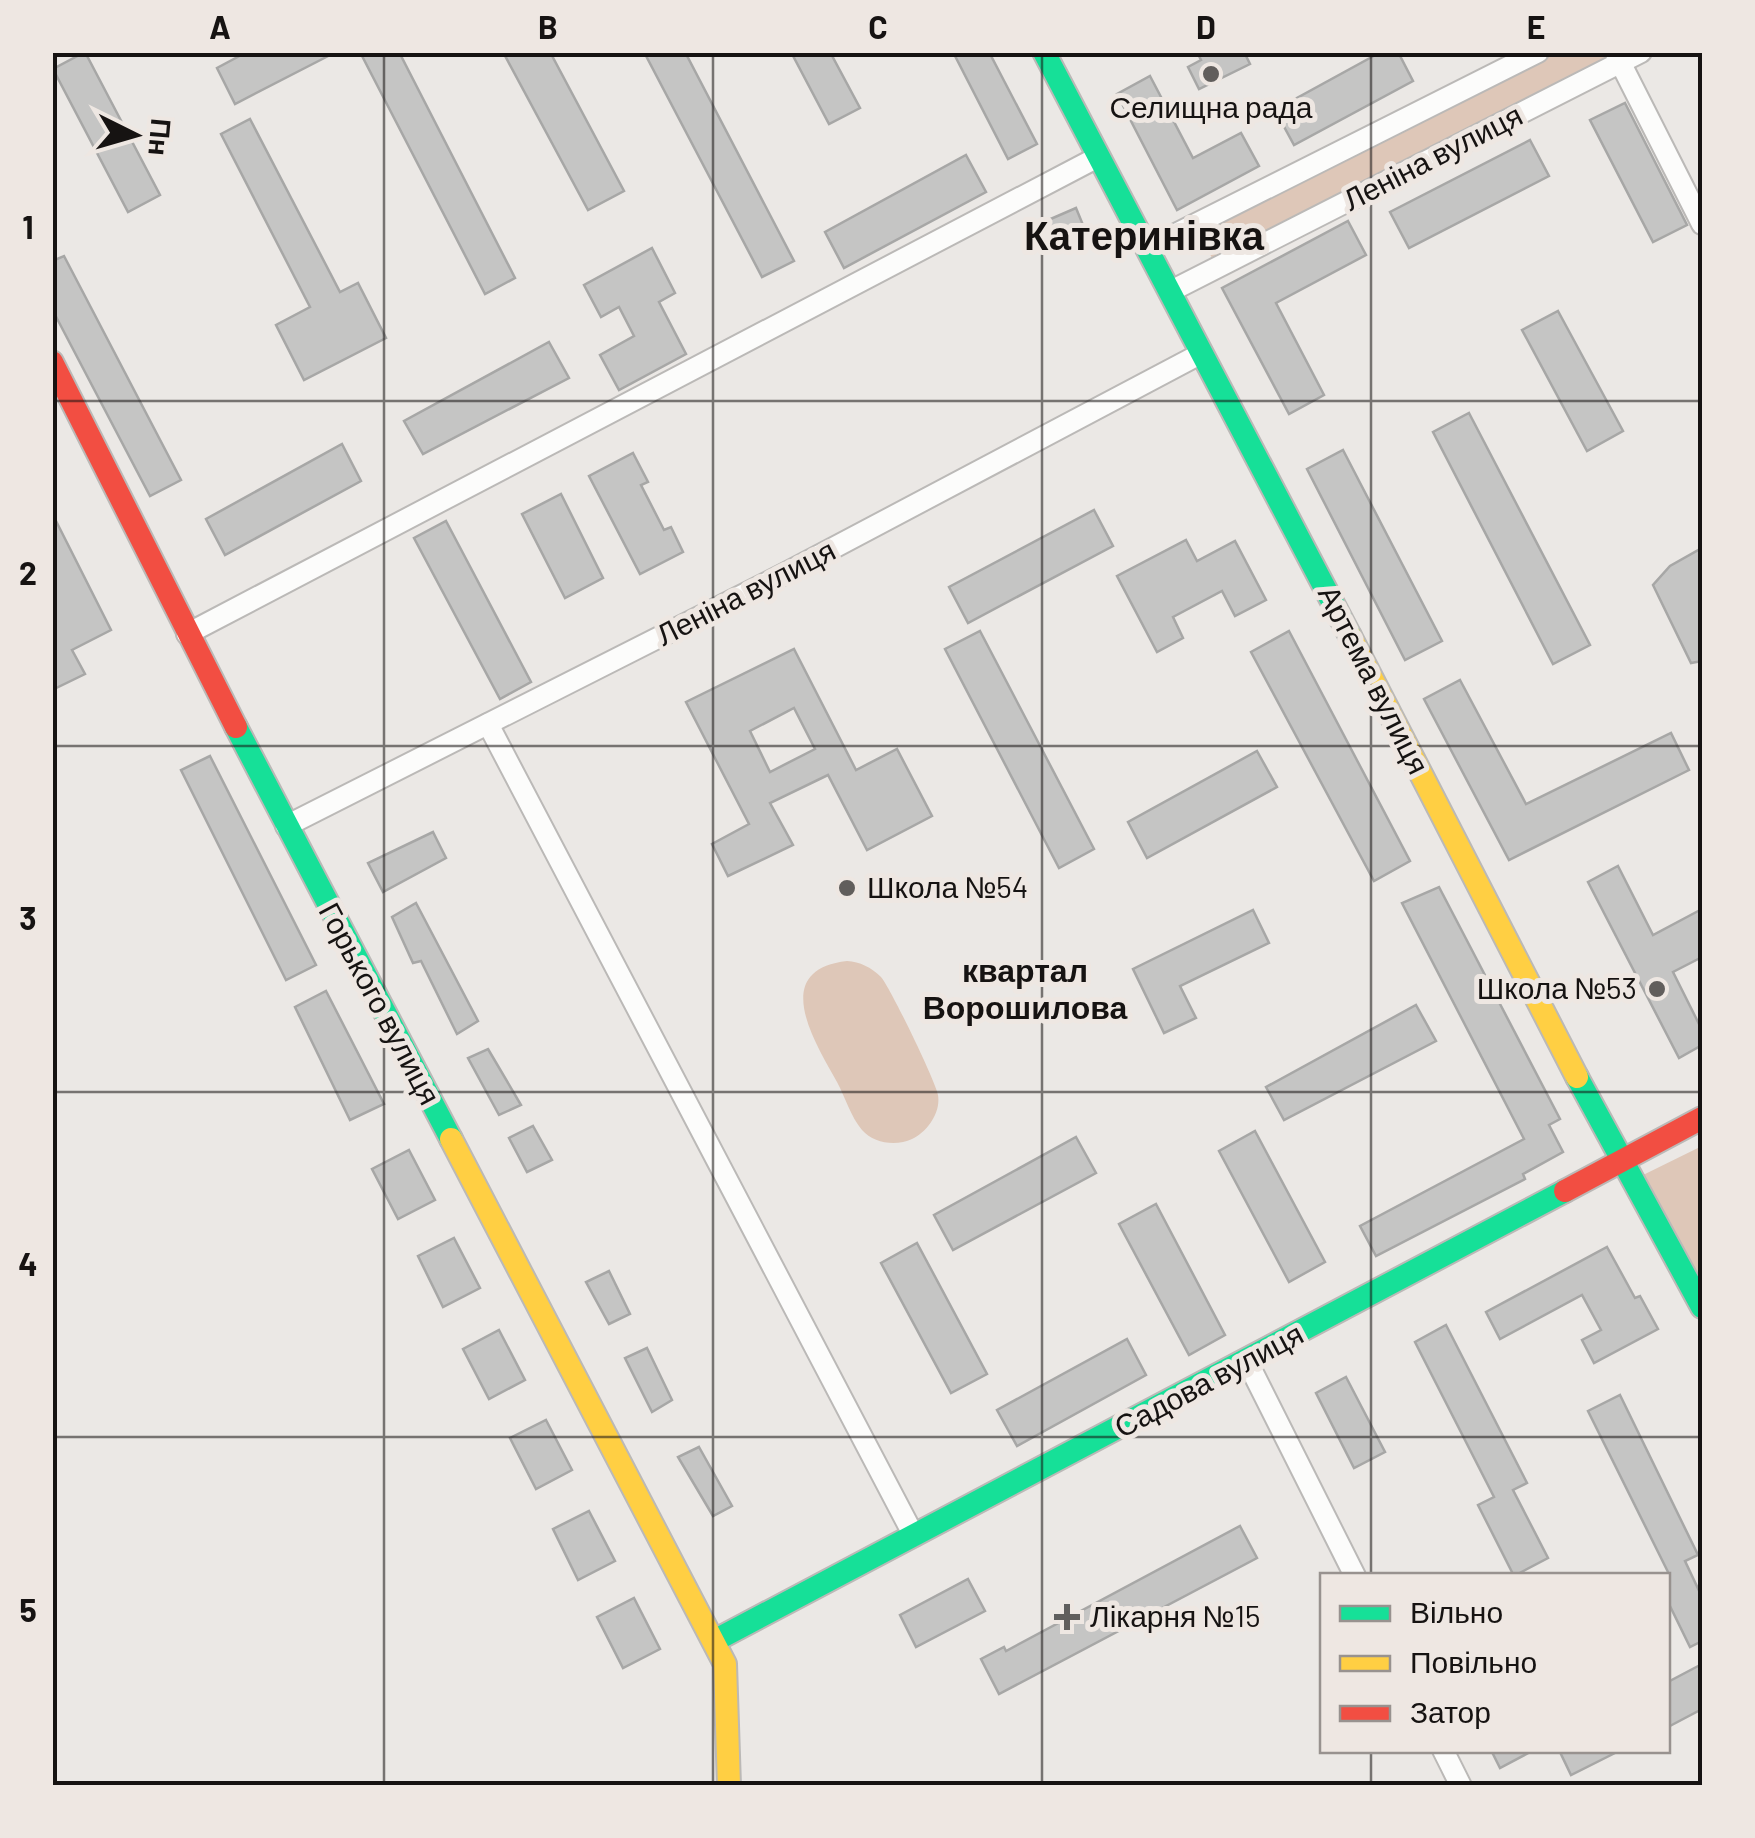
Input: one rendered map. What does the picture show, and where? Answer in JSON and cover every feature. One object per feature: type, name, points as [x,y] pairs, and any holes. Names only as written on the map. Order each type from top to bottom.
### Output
[{"type":"street","name":"Артема вулиця","points":[[1044,52],[1620,1160],[1702,1307]]},
{"type":"street","name":"Леніна вулиця","points":[[1148,248],[1538,52]]},
{"type":"street","name":"Леніна вулиця","points":[[1171,291],[1618,58],[1641,52]]},
{"type":"street","points":[[1618,58],[1702,224]]},
{"type":"street","points":[[187,634],[1098,157]]},
{"type":"street","name":"Леніна вулиця","points":[[286,826],[803,564],[1202,353]]},
{"type":"street","name":"Горького вулиця","points":[[52,362],[286,826],[725,1664],[730,1786]]},
{"type":"street","points":[[488,724],[914,1536]]},
{"type":"street","name":"Садова вулиця","points":[[714,1641],[1702,1118]]},
{"type":"street","points":[[1247,1362],[1353,1573]]},
{"type":"street","points":[[1444,1753],[1461,1786]]},
{"type":"shaded area","points":[[1552,53],[1606,53],[1609,58],[1213,260],[1199,233]]},
{"type":"shaded area","points":[[847,961],[865,966],[881,977],[938,1095],[932,1121],[912,1139],[879,1141],[862,1130],[810,1029],[804,1011],[809,978],[823,967]]},
{"type":"shaded area","points":[[1702,1146],[1702,1288],[1639,1177]]},
{"type":"building","points":[[85,52],[160,195],[128,212],[53,69]]},
{"type":"building","points":[[247,52],[336,52],[235,104],[217,68]]},
{"type":"building","points":[[360,52],[399,52],[515,278],[485,294]]},
{"type":"building","points":[[503,52],[550,52],[624,191],[588,210]]},
{"type":"building","points":[[644,52],[685,52],[794,261],[762,277]]},
{"type":"building","points":[[791,52],[830,52],[860,108],[829,124]]},
{"type":"building","points":[[953,52],[989,52],[1037,144],[1008,159]]},
{"type":"building","name":"Селищна рада","points":[[1197,52],[1244,52],[1250,64],[1199,89],[1188,67],[1201,60]]},
{"type":"building","points":[[1381,52],[1398,52],[1413,81],[1294,145],[1275,110]]},
{"type":"building","points":[[1150,76],[1193,158],[1241,133],[1259,166],[1177,210],[1117,94]]},
{"type":"building","points":[[1625,103],[1687,225],[1653,242],[1590,120]]},
{"type":"building","points":[[250,119],[340,292],[358,283],[386,338],[304,380],[276,325],[310,307],[221,134]]},
{"type":"building","points":[[1530,140],[1549,176],[1409,248],[1390,212]]},
{"type":"building","points":[[966,155],[986,192],[844,268],[825,232]]},
{"type":"building","points":[[1076,208],[1083,225],[1053,237],[1046,221]]},
{"type":"building","points":[[1348,221],[1366,255],[1276,303],[1324,395],[1289,414],[1222,288]]},
{"type":"building","points":[[652,248],[675,293],[659,302],[686,354],[619,390],[600,355],[634,336],[619,307],[601,317],[584,285]]},
{"type":"building","points":[[64,256],[181,480],[150,496],[52,309],[52,261]]},
{"type":"building","points":[[1558,311],[1623,431],[1587,451],[1522,330]]},
{"type":"building","points":[[549,342],[569,378],[423,454],[404,421]]},
{"type":"building","points":[[1469,413],[1590,645],[1553,664],[1433,432]]},
{"type":"building","points":[[342,444],[361,481],[225,555],[206,519]]},
{"type":"building","points":[[1343,450],[1442,641],[1405,660],[1307,469]]},
{"type":"building","points":[[633,453],[648,482],[641,485],[664,530],[671,527],[683,552],[640,574],[589,476]]},
{"type":"building","points":[[561,494],[603,578],[565,598],[522,514]]},
{"type":"building","points":[[1094,510],[1113,546],[968,623],[949,587]]},
{"type":"building","points":[[52,513],[111,630],[72,650],[85,674],[52,690]]},
{"type":"building","points":[[446,521],[531,682],[500,699],[414,538]]},
{"type":"building","points":[[1186,540],[1197,561],[1235,541],[1266,600],[1235,616],[1222,591],[1173,617],[1183,638],[1157,652],[1117,576]]},
{"type":"building","points":[[1702,548],[1702,661],[1691,663],[1653,585],[1670,566]]},
{"type":"building","points":[[980,631],[1094,849],[1059,868],[945,649]]},
{"type":"building","points":[[1289,631],[1410,861],[1374,881],[1251,652]]},
{"type":"building","points":[[794,649],[856,770],[897,749],[932,816],[867,850],[828,775],[770,803],[793,845],[728,876],[712,844],[749,824],[686,702]],"holes":[[[794,708],[815,749],[770,772],[750,731]]]},
{"type":"building","points":[[1460,680],[1526,804],[1671,733],[1689,770],[1509,860],[1424,699]]},
{"type":"building","points":[[1257,751],[1277,787],[1147,858],[1128,822]]},
{"type":"building","points":[[210,756],[316,965],[286,980],[181,770]]},
{"type":"building","points":[[433,832],[446,858],[383,892],[368,863]]},
{"type":"building","points":[[1618,866],[1653,935],[1702,909],[1702,957],[1673,972],[1702,1030],[1702,1045],[1679,1058],[1588,882]]},
{"type":"building","points":[[1439,887],[1560,1119],[1549,1125],[1563,1152],[1523,1174],[1525,1179],[1376,1256],[1360,1226],[1524,1139],[1402,903]]},
{"type":"building","points":[[416,903],[478,1021],[457,1034],[421,961],[413,963],[392,917]]},
{"type":"building","points":[[1253,910],[1269,943],[1180,986],[1196,1018],[1164,1033],[1133,969]]},
{"type":"building","points":[[326,991],[384,1104],[350,1120],[295,1007]]},
{"type":"building","points":[[1416,1005],[1436,1041],[1284,1120],[1266,1087]]},
{"type":"building","points":[[488,1049],[521,1105],[499,1115],[468,1058]]},
{"type":"building","points":[[533,1126],[552,1160],[527,1172],[509,1138]]},
{"type":"building","points":[[1255,1131],[1325,1262],[1289,1282],[1219,1151]]},
{"type":"building","points":[[1076,1137],[1096,1173],[953,1250],[934,1215]]},
{"type":"building","points":[[409,1150],[435,1200],[398,1219],[372,1169]]},
{"type":"building","points":[[1156,1204],[1225,1335],[1189,1355],[1119,1224]]},
{"type":"building","points":[[454,1238],[480,1288],[443,1307],[418,1256]]},
{"type":"building","points":[[917,1243],[987,1374],[951,1393],[881,1263]]},
{"type":"building","points":[[1607,1247],[1635,1298],[1640,1296],[1658,1329],[1594,1363],[1582,1340],[1601,1330],[1582,1295],[1500,1339],[1486,1312]]},
{"type":"building","points":[[609,1271],[630,1314],[609,1324],[586,1282]]},
{"type":"building","points":[[1446,1325],[1527,1483],[1513,1490],[1548,1558],[1512,1573],[1478,1505],[1494,1497],[1415,1342]]},
{"type":"building","points":[[499,1330],[525,1380],[489,1399],[463,1349]]},
{"type":"building","points":[[1127,1339],[1146,1375],[1017,1446],[997,1410]]},
{"type":"building","points":[[647,1348],[672,1400],[652,1412],[625,1358]]},
{"type":"building","points":[[1346,1377],[1385,1452],[1354,1468],[1316,1393]]},
{"type":"building","points":[[1620,1395],[1698,1555],[1685,1561],[1702,1597],[1702,1641],[1690,1647],[1670,1606],[1670,1573],[1588,1411]]},
{"type":"building","points":[[546,1420],[572,1470],[536,1489],[510,1438]]},
{"type":"building","points":[[699,1447],[732,1506],[713,1516],[678,1457]]},
{"type":"building","points":[[589,1511],[615,1561],[578,1580],[553,1529]]},
{"type":"building","points":[[1240,1526],[1257,1558],[999,1694],[981,1659],[1004,1647],[1006,1651]]},
{"type":"building","points":[[968,1579],[985,1611],[916,1647],[900,1615]]},
{"type":"building","points":[[634,1598],[660,1649],[623,1668],[597,1617]]},
{"type":"building","points":[[1702,1664],[1702,1709],[1670,1726],[1670,1681]]},
{"type":"building","points":[[1492,1753],[1528,1753],[1500,1768]]},
{"type":"building","points":[[1560,1753],[1615,1753],[1571,1775]]},
{"type":"traffic: fast","points":[[1044,52],[1350,636]]},
{"type":"traffic: fast","points":[[236,727],[451,1139]]},
{"type":"traffic: fast","points":[[1577,1077],[1702,1307]]},
{"type":"traffic: fast","points":[[714,1641],[1565,1191]]},
{"type":"traffic: slow","points":[[1350,636],[1577,1077]]},
{"type":"traffic: slow","points":[[451,1139],[725,1664],[729,1786]]},
{"type":"traffic: jam","points":[[52,362],[236,727]]},
{"type":"traffic: jam","points":[[1565,1191],[1702,1118]]},
{"type":"place","name":"Селищна рада","points":[[1211,74]]},
{"type":"place","name":"Школа №54","points":[[847,888]]},
{"type":"place","name":"Школа №53","points":[[1657,989]]},
{"type":"place","name":"Лікарня №15","points":[[1067,1617]]},
{"type":"district","name":"Катеринівка","points":[[1144,236]]},
{"type":"district","name":"квартал Ворошилова","points":[[1025,990]]}]
